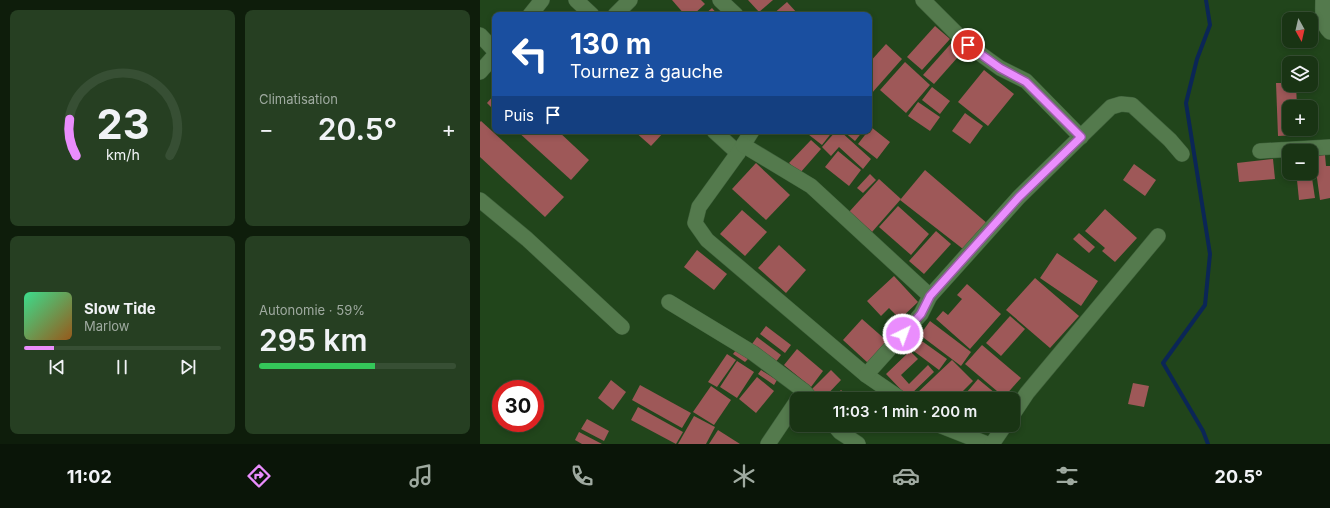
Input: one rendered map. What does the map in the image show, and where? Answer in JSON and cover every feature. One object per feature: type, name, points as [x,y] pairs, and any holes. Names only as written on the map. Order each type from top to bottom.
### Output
[{"type":"street","points":[[532,12],[542,0]]},
{"type":"street","points":[[576,0],[589,12]]},
{"type":"street","points":[[618,12],[630,0]]},
{"type":"street","points":[[720,0],[733,12]]},
{"type":"street","points":[[924,0],[968,45],[1000,68],[1026,82],[1081,137]]},
{"type":"street","points":[[1323,0],[1323,20],[1325,28],[1330,32]]},
{"type":"street","points":[[480,35],[492,48]]},
{"type":"street","points":[[480,72],[492,58]]},
{"type":"street","points":[[866,375],[921,314],[930,296],[1019,197],[1111,107],[1121,104],[1132,105],[1170,140],[1182,154]]},
{"type":"street","points":[[718,134],[741,149],[812,186],[930,296]]},
{"type":"street","points":[[750,134],[699,207],[695,223],[707,240],[866,375],[891,392]]},
{"type":"street","points":[[1260,151],[1330,147]]},
{"type":"street","points":[[480,200],[527,239],[622,326]]},
{"type":"street","points":[[1020,404],[1027,393],[1158,236]]},
{"type":"street","points":[[670,302],[753,353],[796,392]]},
{"type":"street","points":[[768,444],[790,414]]},
{"type":"street","points":[[840,432],[858,444]]},
{"type":"street","points":[[957,432],[987,444]]},
{"type":"street","points":[[992,444],[1000,432]]},
{"type":"building","points":[[672,0],[701,0],[705,4],[696,12],[682,12]]},
{"type":"building","points":[[748,0],[773,0],[759,12]]},
{"type":"building","points":[[787,2],[796,12],[775,12]]},
{"type":"building","points":[[712,8],[715,12],[707,12]]},
{"type":"building","points":[[935,26],[950,39],[922,70],[907,57]]},
{"type":"building","points":[[955,39],[965,49],[934,84],[923,75]]},
{"type":"building","points":[[886,44],[902,59],[872,93],[872,60]]},
{"type":"building","points":[[905,62],[930,85],[906,113],[880,90]]},
{"type":"building","points":[[984,70],[1014,94],[988,126],[958,102]]},
{"type":"building","points":[[1276,83],[1282,83],[1282,92],[1296,92],[1297,100],[1282,100],[1282,136],[1278,136]]},
{"type":"building","points":[[932,87],[950,101],[940,114],[922,100]]},
{"type":"building","points":[[492,97],[492,108],[487,103]]},
{"type":"building","points":[[918,102],[940,117],[930,131],[908,116]]},
{"type":"building","points":[[965,113],[983,126],[970,144],[952,131]]},
{"type":"building","points":[[481,121],[492,131],[492,134],[495,134],[564,197],[545,217],[480,157]]},
{"type":"building","points":[[872,128],[890,142],[877,159],[858,144],[866,134],[872,134]]},
{"type":"building","points":[[520,134],[561,134],[589,160],[571,180]]},
{"type":"building","points":[[637,134],[662,134],[651,146]]},
{"type":"building","points":[[808,134],[831,134],[822,145]]},
{"type":"building","points":[[833,134],[843,134],[871,159],[863,169],[839,147],[831,156],[822,147]]},
{"type":"building","points":[[847,134],[861,134],[855,141]]},
{"type":"building","points":[[811,140],[821,149],[800,173],[789,163]]},
{"type":"building","points":[[838,151],[861,170],[849,186],[825,167]]},
{"type":"building","points":[[1325,155],[1326,166],[1330,166],[1330,198],[1320,200],[1317,180],[1318,156]]},
{"type":"building","points":[[1273,159],[1275,179],[1239,182],[1237,163]]},
{"type":"building","points":[[756,163],[790,195],[766,220],[732,189]]},
{"type":"building","points":[[1134,164],[1156,180],[1145,196],[1123,180]]},
{"type":"building","points":[[925,170],[988,224],[963,249],[900,200]]},
{"type":"building","points":[[870,174],[876,180],[863,193],[857,188]]},
{"type":"building","points":[[879,179],[901,199],[872,232],[849,212]]},
{"type":"building","points":[[1297,180],[1312,180],[1315,198],[1299,200]]},
{"type":"building","points":[[898,206],[929,234],[911,255],[879,227]]},
{"type":"building","points":[[1105,209],[1137,238],[1115,262],[1102,251],[1105,248],[1085,231]]},
{"type":"building","points":[[742,210],[767,232],[745,256],[720,234]]},
{"type":"building","points":[[936,231],[951,244],[924,274],[909,261]]},
{"type":"building","points":[[1079,233],[1095,247],[1089,253],[1073,239]]},
{"type":"building","points":[[779,245],[806,270],[786,293],[758,268]]},
{"type":"building","points":[[697,250],[727,274],[714,290],[684,267]]},
{"type":"building","points":[[1057,253],[1098,281],[1081,306],[1040,278]]},
{"type":"building","points":[[894,276],[918,302],[900,319],[889,308],[881,316],[867,301]]},
{"type":"building","points":[[1035,278],[1079,316],[1050,348],[1006,310]]},
{"type":"building","points":[[967,284],[1001,314],[970,349],[936,319],[943,311],[948,315],[962,299],[957,295]]},
{"type":"building","points":[[1010,316],[1025,329],[1001,356],[986,343]]},
{"type":"building","points":[[862,319],[887,341],[868,363],[843,340]]},
{"type":"building","points":[[930,321],[971,352],[961,366],[920,335]]},
{"type":"building","points":[[766,326],[791,345],[785,353],[760,334]]},
{"type":"building","points":[[757,337],[781,355],[775,363],[752,344]]},
{"type":"building","points":[[919,339],[947,359],[939,370],[911,349]]},
{"type":"building","points":[[982,345],[1021,378],[1008,392],[998,392],[965,364]]},
{"type":"building","points":[[797,349],[823,371],[811,387],[784,365]]},
{"type":"building","points":[[736,350],[748,359],[745,362],[733,354]]},
{"type":"building","points":[[910,351],[918,359],[901,375],[909,384],[928,365],[934,372],[913,392],[903,392],[886,374]]},
{"type":"building","points":[[727,354],[736,360],[717,387],[708,382]]},
{"type":"building","points":[[952,360],[973,381],[962,392],[918,392]]},
{"type":"building","points":[[737,361],[754,372],[737,398],[720,387]]},
{"type":"building","points":[[761,370],[777,380],[774,385],[758,374]]},
{"type":"building","points":[[831,370],[841,380],[830,392],[810,391]]},
{"type":"building","points":[[757,377],[774,391],[756,413],[739,399]]},
{"type":"building","points":[[978,379],[994,392],[967,392]]},
{"type":"building","points":[[611,380],[626,392],[613,410],[598,398]]},
{"type":"building","points":[[1133,383],[1149,386],[1144,407],[1128,404]]},
{"type":"building","points":[[640,385],[691,413],[682,428],[632,400]]},
{"type":"building","points":[[711,386],[731,400],[714,425],[693,412]]},
{"type":"building","points":[[638,407],[683,432],[676,444],[631,420]]},
{"type":"building","points":[[694,416],[715,427],[706,444],[678,444]]},
{"type":"building","points":[[587,419],[609,431],[604,441],[581,429]]},
{"type":"building","points":[[718,430],[740,444],[709,444]]},
{"type":"building","points":[[579,432],[602,444],[582,444],[575,440]]},
{"type":"waterway","points":[[1206,0],[1210,25],[1197,59],[1186,103],[1210,254],[1205,305],[1163,363],[1203,431],[1208,444]]},
{"type":"route","points":[[903,334],[921,314],[930,296],[1019,197],[1081,137],[1026,82],[1000,68],[968,45]]}]
